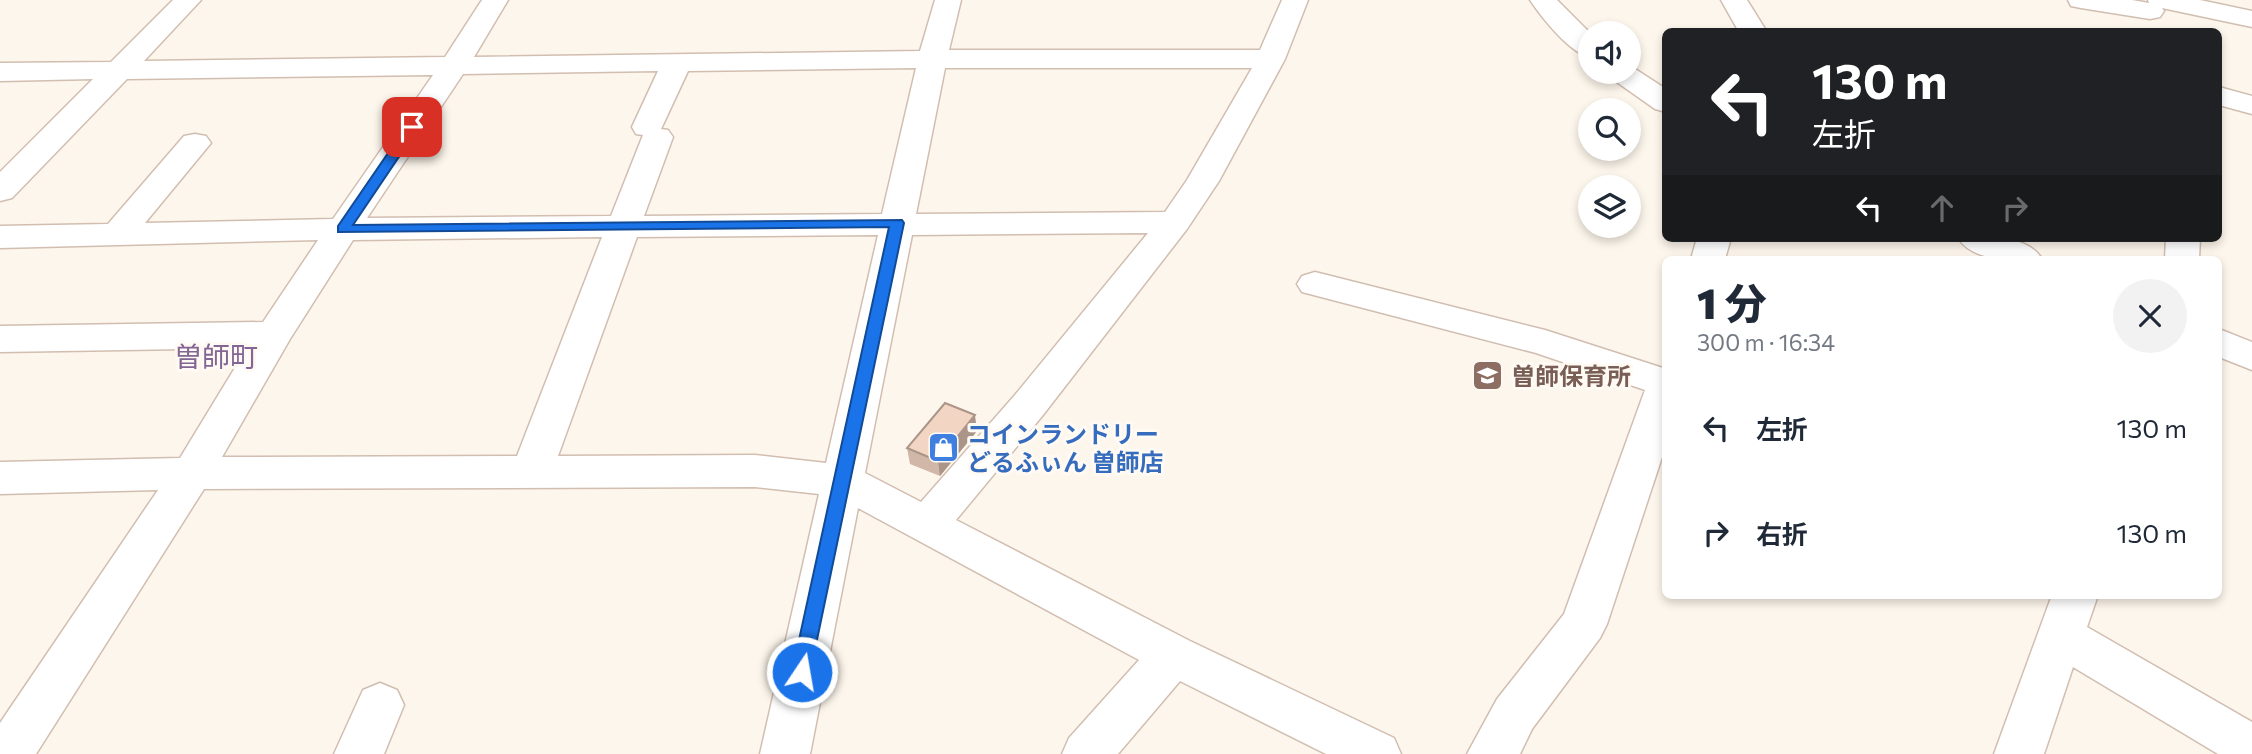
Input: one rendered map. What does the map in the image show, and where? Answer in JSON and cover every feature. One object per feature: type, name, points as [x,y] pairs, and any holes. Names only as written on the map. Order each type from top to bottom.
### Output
[{"type":"street","points":[[0,191],[188,0]]},
{"type":"street","points":[[8,754],[192,472],[274,335],[454,66],[495,0]]},
{"type":"street","points":[[785,754],[932,59],[948,0]]},
{"type":"street","points":[[928,524],[1029,405],[1175,222],[1203,181],[1271,59],[1295,0]]},
{"type":"street","points":[[1543,0],[1578,37]]},
{"type":"street","points":[[1734,0],[1752,28]]},
{"type":"street","points":[[2081,0],[2154,13],[2252,19]]},
{"type":"street","points":[[2154,13],[2180,28]]},
{"type":"street","points":[[0,72],[932,59],[1271,59]]},
{"type":"street","points":[[533,472],[623,228],[652,132],[677,62]]},
{"type":"street","points":[[1638,84],[1662,100]]},
{"type":"street","points":[[2222,97],[2252,105]]},
{"type":"street","points":[[118,234],[195,143]]},
{"type":"street","points":[[0,237],[343,229],[1175,222]]},
{"type":"street","points":[[1985,242],[2018,256]]},
{"type":"street","points":[[1315,284],[1545,343],[1662,384]]},
{"type":"street","points":[[0,339],[274,335]]},
{"type":"street","points":[[2222,343],[2252,357]]},
{"type":"street","points":[[1492,754],[1497,750],[1514,714],[1584,624],[1662,397]]},
{"type":"street","points":[[0,478],[192,472],[755,471],[842,481],[1173,654],[1376,754]]},
{"type":"street","points":[[2020,754],[2068,616],[2252,748]]},
{"type":"street","points":[[1087,754],[1173,654]]},
{"type":"street","points":[[359,754],[380,705]]},
{"type":"building","points":[[945,403],[975,415],[938,461],[907,448]]},
{"type":"place","name":"曽師保育所","points":[[1488,375]]},
{"type":"place","name":"コインランドリー どるふぃん 曽師店","points":[[944,447]]},
{"type":"district","name":"曽師町","points":[[216,356]]},
{"type":"route","points":[[412,127],[343,229],[897,223],[802,672]]}]
